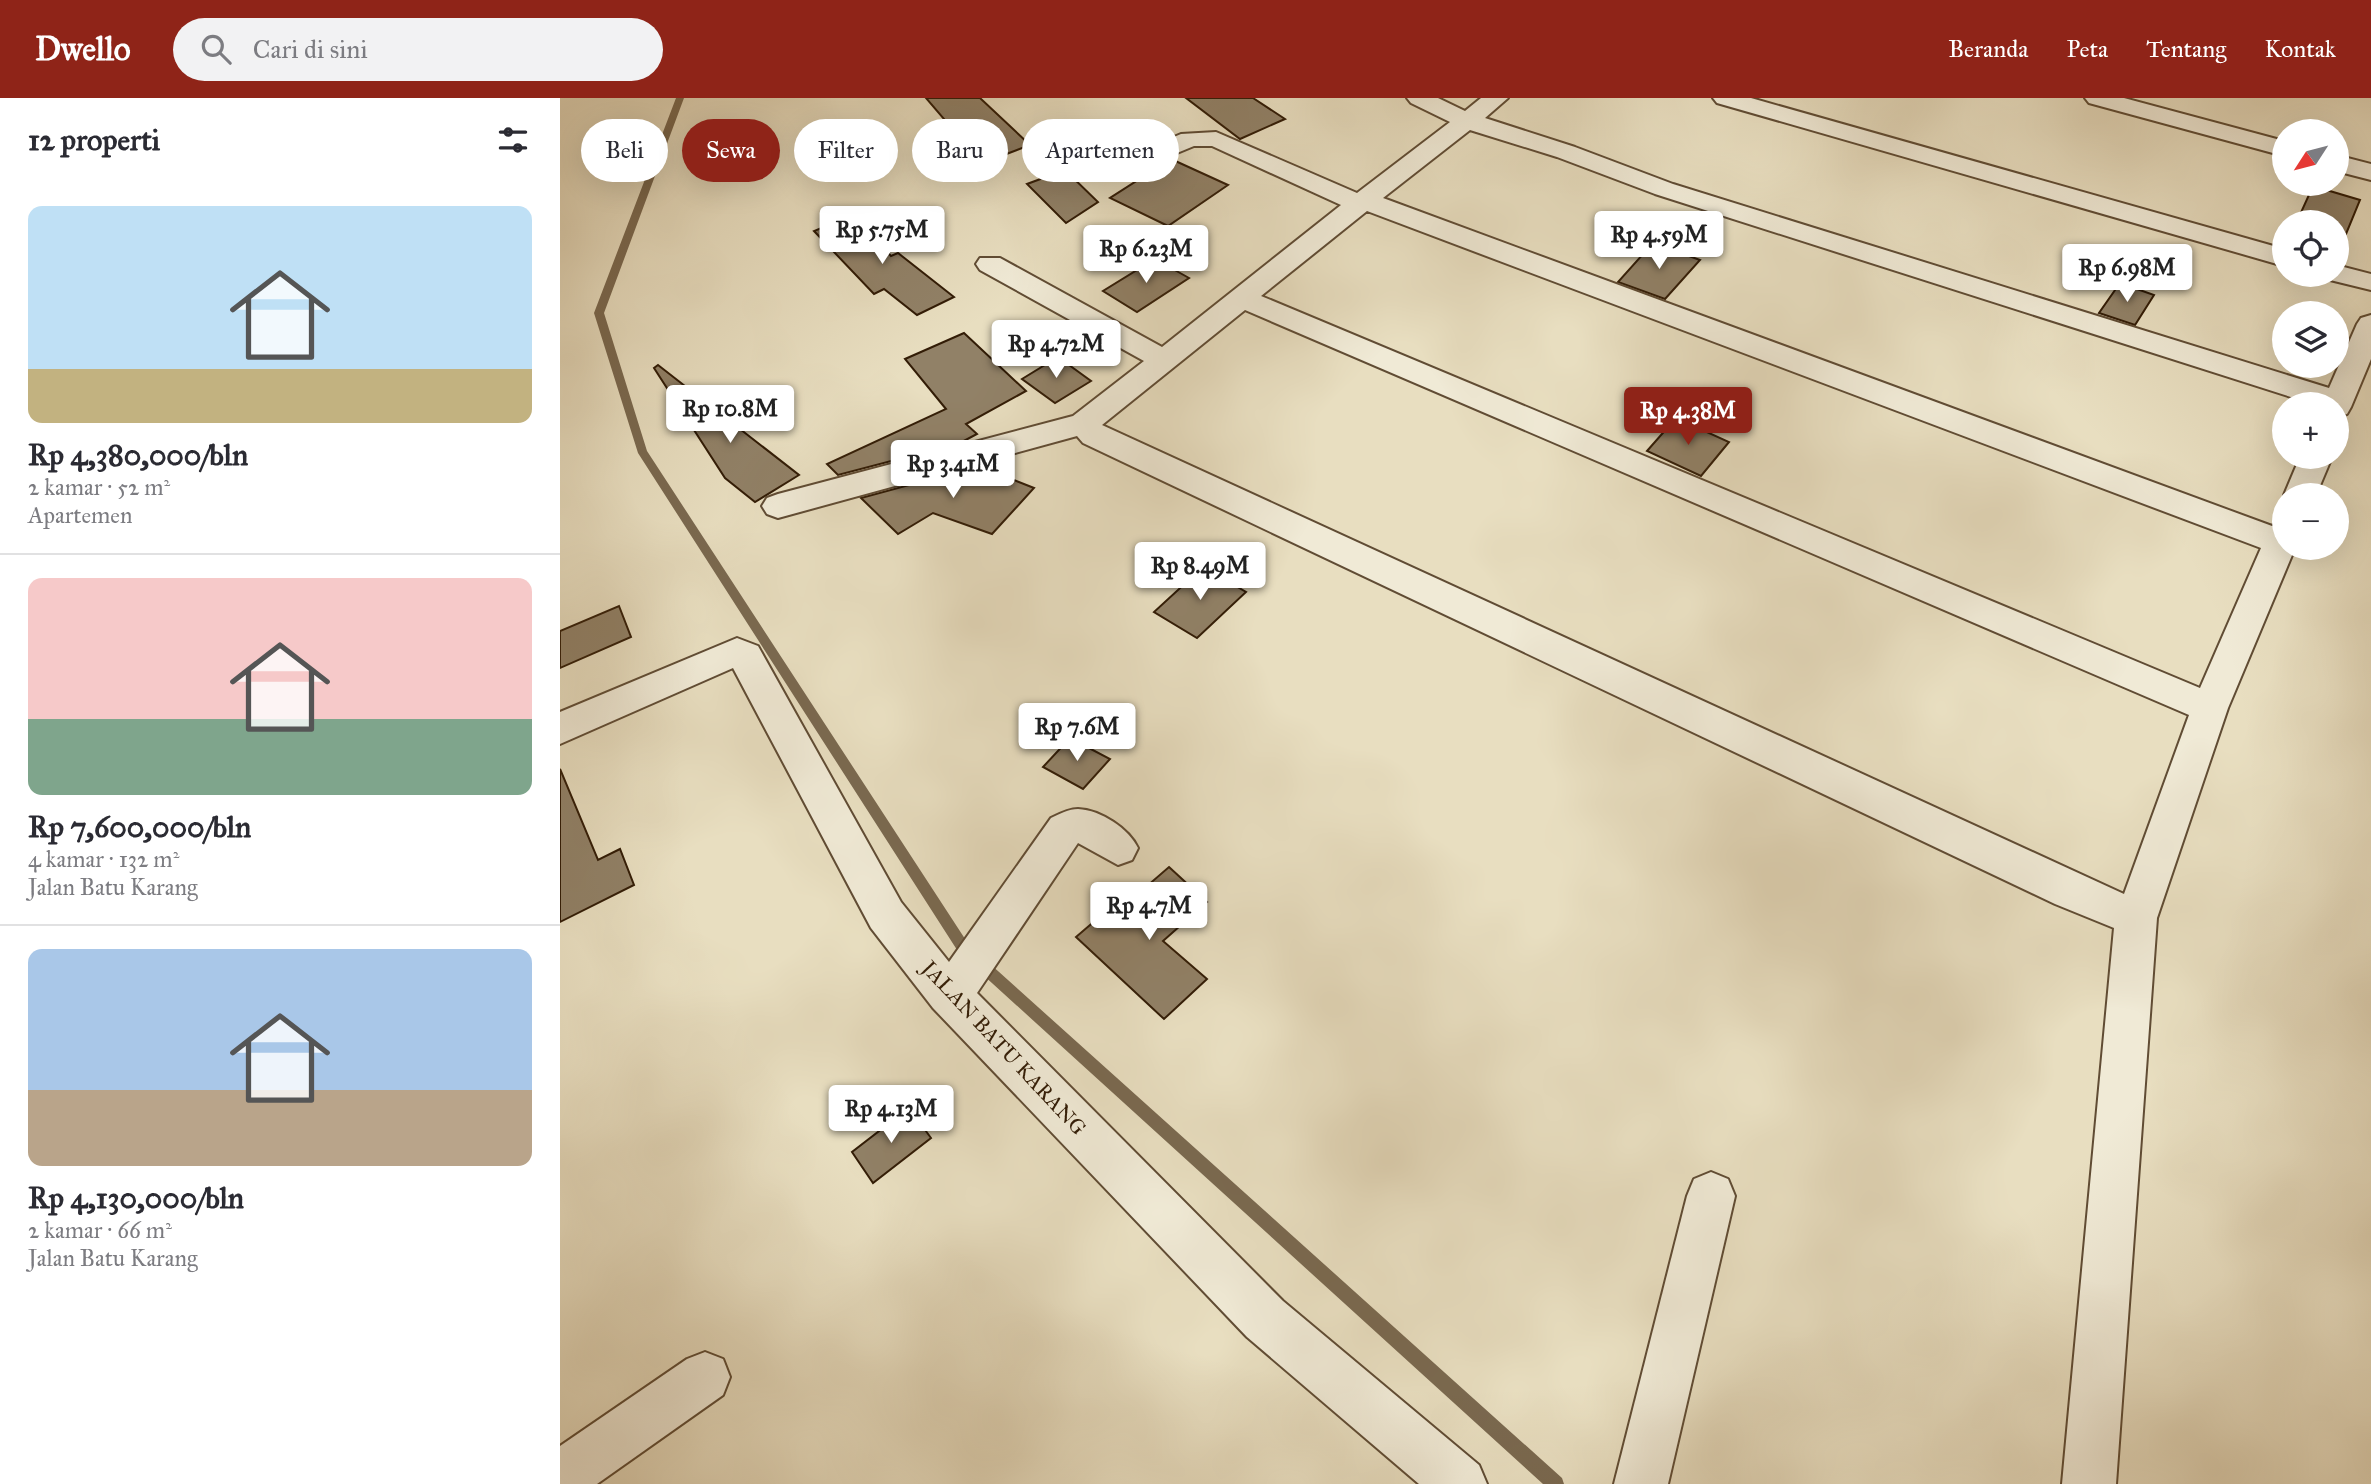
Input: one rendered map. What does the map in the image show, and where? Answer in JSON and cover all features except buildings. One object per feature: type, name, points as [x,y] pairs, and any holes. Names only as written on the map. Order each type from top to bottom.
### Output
[{"type":"street","points":[[1419,98],[1465,120],[1566,152],[1664,189],[2296,392]]},
{"type":"street","points":[[778,506],[1084,424],[1361,202],[1496,98]]},
{"type":"street","points":[[1725,98],[2272,255]]},
{"type":"street","points":[[2097,98],[2272,146]]},
{"type":"street","points":[[1179,144],[1190,139],[1209,138],[1361,202],[2272,534]]},
{"type":"street","points":[[2349,166],[2371,172]]},
{"type":"street","points":[[990,264],[1164,360]]},
{"type":"street","points":[[2349,276],[2371,282]]},
{"type":"street","points":[[1241,298],[2210,708]]},
{"type":"street","points":[[2342,392],[2371,324]]},
{"type":"street","points":[[1084,424],[1094,436],[2069,891],[2136,918]]},
{"type":"street","points":[[2089,1484],[2136,918],[2210,708],[2273,560]]},
{"type":"street","name":"JALAN BATU KARANG","points":[[560,729],[729,654],[737,652],[745,656],[886,915],[958,983],[1265,1319],[1460,1484]]},
{"type":"street","points":[[958,983],[1065,830],[1073,825],[1082,825],[1118,848]]},
{"type":"street","points":[[1641,1484],[1711,1196]]},
{"type":"street","points":[[560,1478],[705,1377]]},
{"type":"waterway","points":[[680,98],[599,313],[642,451],[964,949],[1556,1484]]}]
